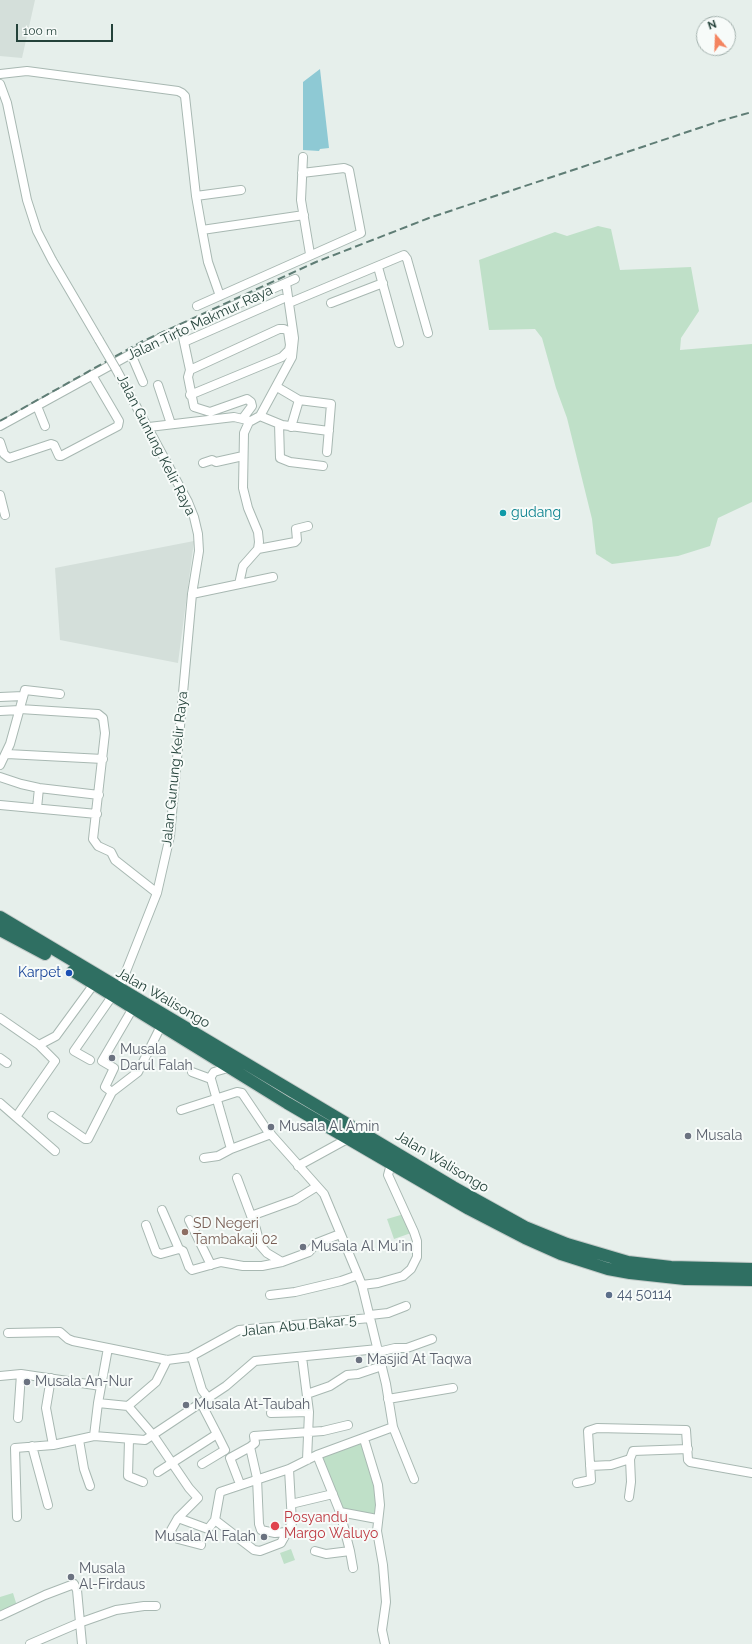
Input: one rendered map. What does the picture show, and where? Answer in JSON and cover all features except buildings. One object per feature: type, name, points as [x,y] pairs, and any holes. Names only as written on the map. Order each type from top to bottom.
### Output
[{"type":"highway","name":"Jalan Walisongo","points":[[0,917],[116,992],[343,1120],[453,1187],[525,1226],[567,1244],[628,1262],[671,1267],[752,1269]]},
{"type":"highway","name":"Jalan Walisongo","points":[[0,930],[46,954],[94,984],[116,992],[133,1008],[228,1068],[469,1209],[524,1238],[561,1254],[608,1269],[685,1279],[752,1280]]},
{"type":"street","points":[[0,74],[27,71],[178,91],[185,96],[196,196],[208,262],[220,296]]},
{"type":"street","name":"Jalan Gunung Kelir Raya","points":[[0,84],[7,103],[27,200],[37,231],[52,260],[149,427],[194,517],[198,534],[199,551],[192,594],[174,807],[170,836],[157,893],[116,992],[74,1051],[90,1060]]},
{"type":"street","points":[[304,157],[301,200],[310,254]]},
{"type":"street","points":[[197,306],[310,254],[361,233],[349,170],[344,168],[302,174]]},
{"type":"street","points":[[196,196],[241,190]]},
{"type":"street","points":[[202,230],[304,216]]},
{"type":"street","points":[[184,342],[286,301],[378,267],[401,256],[406,257],[428,333]]},
{"type":"street","points":[[378,267],[399,343]]},
{"type":"street","name":"Jalan Tirto Makmur Raya","points":[[0,426],[181,328],[295,279]]},
{"type":"street","points":[[260,416],[277,387],[292,357],[294,349],[286,301],[286,283]]},
{"type":"street","points":[[331,303],[383,283]]},
{"type":"street","points":[[181,328],[190,370],[188,377],[190,395],[194,407],[210,412],[247,399],[251,402],[252,406],[246,420],[244,433],[243,488],[248,508],[258,532],[258,549]]},
{"type":"street","points":[[190,370],[279,329],[284,328],[288,331],[290,345],[289,350],[282,357],[190,395]]},
{"type":"street","points":[[131,354],[143,382]]},
{"type":"street","points":[[0,442],[4,454],[8,458],[53,444],[59,456],[61,456],[116,428],[119,425],[119,421],[92,375]]},
{"type":"street","points":[[158,385],[171,424]]},
{"type":"street","points":[[277,387],[299,400],[330,402],[332,406],[327,452]]},
{"type":"street","points":[[291,427],[299,400]]},
{"type":"street","points":[[37,406],[45,426]]},
{"type":"street","points":[[149,427],[234,417],[246,420],[260,416],[291,427],[303,427],[330,431]]},
{"type":"street","points":[[279,424],[280,458],[290,462],[322,466]]},
{"type":"street","points":[[203,463],[212,460],[216,462],[243,456]]},
{"type":"street","points":[[0,496],[5,515]]},
{"type":"street","points":[[239,584],[243,566],[258,549],[295,542],[297,540],[296,529],[308,526]]},
{"type":"street","points":[[192,594],[273,577]]},
{"type":"street","points":[[0,766],[6,754],[23,696],[27,689],[60,694]]},
{"type":"street","points":[[0,697],[23,696]]},
{"type":"street","points":[[0,711],[20,710],[101,716],[104,720],[105,733],[93,840],[95,843],[108,850],[115,860],[157,893]]},
{"type":"street","points":[[6,754],[103,759]]},
{"type":"street","points":[[0,777],[39,788],[99,795]]},
{"type":"street","points":[[37,808],[39,788]]},
{"type":"street","points":[[0,804],[96,814]]},
{"type":"street","points":[[39,1045],[53,1038],[94,984]]},
{"type":"street","points":[[112,1092],[105,1087],[114,1068],[102,1061],[133,1008]]},
{"type":"street","points":[[0,1018],[39,1045],[54,1058],[55,1062],[16,1117]]},
{"type":"street","points":[[52,1116],[87,1139],[112,1092],[138,1072],[161,1026]]},
{"type":"street","points":[[0,1058],[8,1063]]},
{"type":"street","points":[[228,1068],[214,1072],[210,1078],[230,1149]]},
{"type":"street","points":[[192,1072],[210,1078]]},
{"type":"street","points":[[181,1110],[237,1092],[242,1093],[271,1134],[327,1200],[362,1285],[382,1366],[393,1427],[414,1479]]},
{"type":"street","points":[[0,1103],[55,1151]]},
{"type":"street","points":[[204,1158],[218,1156],[230,1149],[271,1134]]},
{"type":"street","points":[[298,1166],[349,1138]]},
{"type":"street","points":[[362,1285],[378,1283],[403,1276],[411,1269],[417,1257],[417,1241],[414,1232],[388,1174],[391,1164]]},
{"type":"street","points":[[237,1178],[260,1245],[266,1253],[282,1262]]},
{"type":"street","points":[[251,1216],[295,1200],[316,1187]]},
{"type":"street","points":[[162,1210],[179,1249],[183,1250],[189,1267],[192,1270],[221,1262],[243,1266],[262,1266],[282,1262],[309,1252],[317,1243],[340,1234]]},
{"type":"street","points":[[190,1220],[211,1265]]},
{"type":"street","points":[[146,1225],[156,1252],[161,1254],[179,1249]]},
{"type":"street","points":[[270,1295],[295,1292],[341,1281],[358,1275]]},
{"type":"street","name":"Jalan Abu Bakar 5","points":[[8,1334],[60,1332],[68,1339],[73,1341],[167,1360],[192,1357],[239,1330],[370,1317],[388,1313],[406,1306]]},
{"type":"street","points":[[17,1517],[14,1450],[18,1447],[53,1445],[94,1436],[129,1440],[145,1440],[226,1386],[255,1361],[407,1348],[432,1339]]},
{"type":"street","points":[[94,1436],[98,1403],[108,1348]]},
{"type":"street","points":[[192,1357],[204,1400],[225,1450],[202,1464]]},
{"type":"street","points":[[302,1357],[309,1412],[310,1432],[308,1460]]},
{"type":"street","points":[[128,1406],[156,1382],[167,1360]]},
{"type":"street","points":[[307,1394],[330,1386],[347,1375],[358,1374],[382,1366]]},
{"type":"street","points":[[0,1376],[22,1374],[101,1386]]},
{"type":"street","points":[[18,1418],[22,1374]]},
{"type":"street","points":[[51,1378],[46,1408],[53,1445]]},
{"type":"street","points":[[388,1399],[453,1388]]},
{"type":"street","points":[[98,1403],[128,1406],[153,1435],[199,1498],[178,1518],[170,1533],[178,1539],[201,1545]]},
{"type":"street","points":[[271,1413],[309,1412]]},
{"type":"street","points":[[240,1484],[230,1458],[255,1443],[254,1436],[310,1432],[348,1425]]},
{"type":"street","points":[[178,1518],[208,1529],[214,1520],[220,1492],[257,1478],[289,1469],[317,1455],[393,1427]]},
{"type":"street","points":[[577,1483],[591,1480],[588,1431],[597,1428],[686,1430],[688,1460],[690,1462],[752,1473]]},
{"type":"street","points":[[158,1472],[217,1434]]},
{"type":"street","points":[[364,1438],[378,1485],[380,1505],[377,1531],[383,1565],[386,1602],[382,1630],[385,1644]]},
{"type":"street","points":[[79,1440],[84,1469],[90,1486]]},
{"type":"street","points":[[129,1440],[128,1476],[143,1482]]},
{"type":"street","points":[[32,1446],[48,1505]]},
{"type":"street","points":[[250,1447],[257,1478],[259,1524],[261,1530],[275,1533],[286,1532]]},
{"type":"street","points":[[629,1497],[631,1482],[630,1459],[635,1450],[688,1449]]},
{"type":"street","points":[[317,1455],[340,1512],[353,1568]]},
{"type":"street","points":[[590,1466],[611,1465],[630,1459]]},
{"type":"street","points":[[214,1520],[254,1550],[260,1551],[281,1543],[286,1537],[286,1532],[292,1523],[289,1469]]},
{"type":"street","points":[[291,1504],[333,1494]]},
{"type":"street","points":[[340,1512],[378,1519]]},
{"type":"street","points":[[315,1551],[326,1554],[350,1551]]},
{"type":"street","points":[[0,1616],[45,1595],[74,1584],[78,1590],[79,1623],[82,1644]]},
{"type":"street","points":[[30,1644],[45,1641],[79,1623],[116,1610],[156,1606]]},
{"type":"shaded area","points":[[0,0],[35,0],[22,58],[0,56]]},
{"type":"shaded area","points":[[194,541],[178,663],[60,640],[55,568]]},
{"type":"green space","points":[[598,226],[611,229],[620,270],[691,267],[699,311],[681,338],[680,350],[752,344],[752,502],[718,518],[710,546],[678,556],[612,564],[596,554],[592,519],[567,418],[556,388],[542,338],[535,329],[489,330],[479,260],[555,232],[567,236]]},
{"type":"green space","points":[[404,1214],[411,1233],[394,1239],[387,1219]]},
{"type":"green space","points":[[363,1440],[377,1485],[376,1517],[340,1510],[321,1457]]},
{"type":"green space","points":[[291,1549],[295,1560],[284,1564],[280,1553]]},
{"type":"green space","points":[[13,1593],[17,1606],[0,1611],[0,1597]]},
{"type":"water","points":[[320,69],[329,148],[320,149],[319,151],[303,150],[303,82]]},
{"type":"railway","points":[[0,421],[141,342],[316,262],[429,218],[720,121],[752,112]]},
{"type":"place","name":"gudang","points":[[503,513]]},
{"type":"place","name":"Karpet","points":[[69,973]]},
{"type":"place","name":"Musala Darul Falah","points":[[112,1058]]},
{"type":"place","name":"Musala Al Amin","points":[[271,1127]]},
{"type":"place","name":"Musala","points":[[688,1136]]},
{"type":"place","name":"SD Negeri Tambakaji 02","points":[[185,1232]]},
{"type":"place","name":"Musala Al Mu'in","points":[[303,1247]]},
{"type":"place","name":"44 50114","points":[[609,1295]]},
{"type":"place","name":"Masjid At Taqwa","points":[[359,1360]]},
{"type":"place","name":"Musala An-Nur","points":[[27,1382]]},
{"type":"place","name":"Musala At-Taubah","points":[[186,1405]]},
{"type":"place","name":"Posyandu Margo Waluyo","points":[[275,1526]]},
{"type":"place","name":"Musala Al Falah","points":[[264,1537]]},
{"type":"place","name":"Musala Al-Firdaus","points":[[71,1577]]}]
